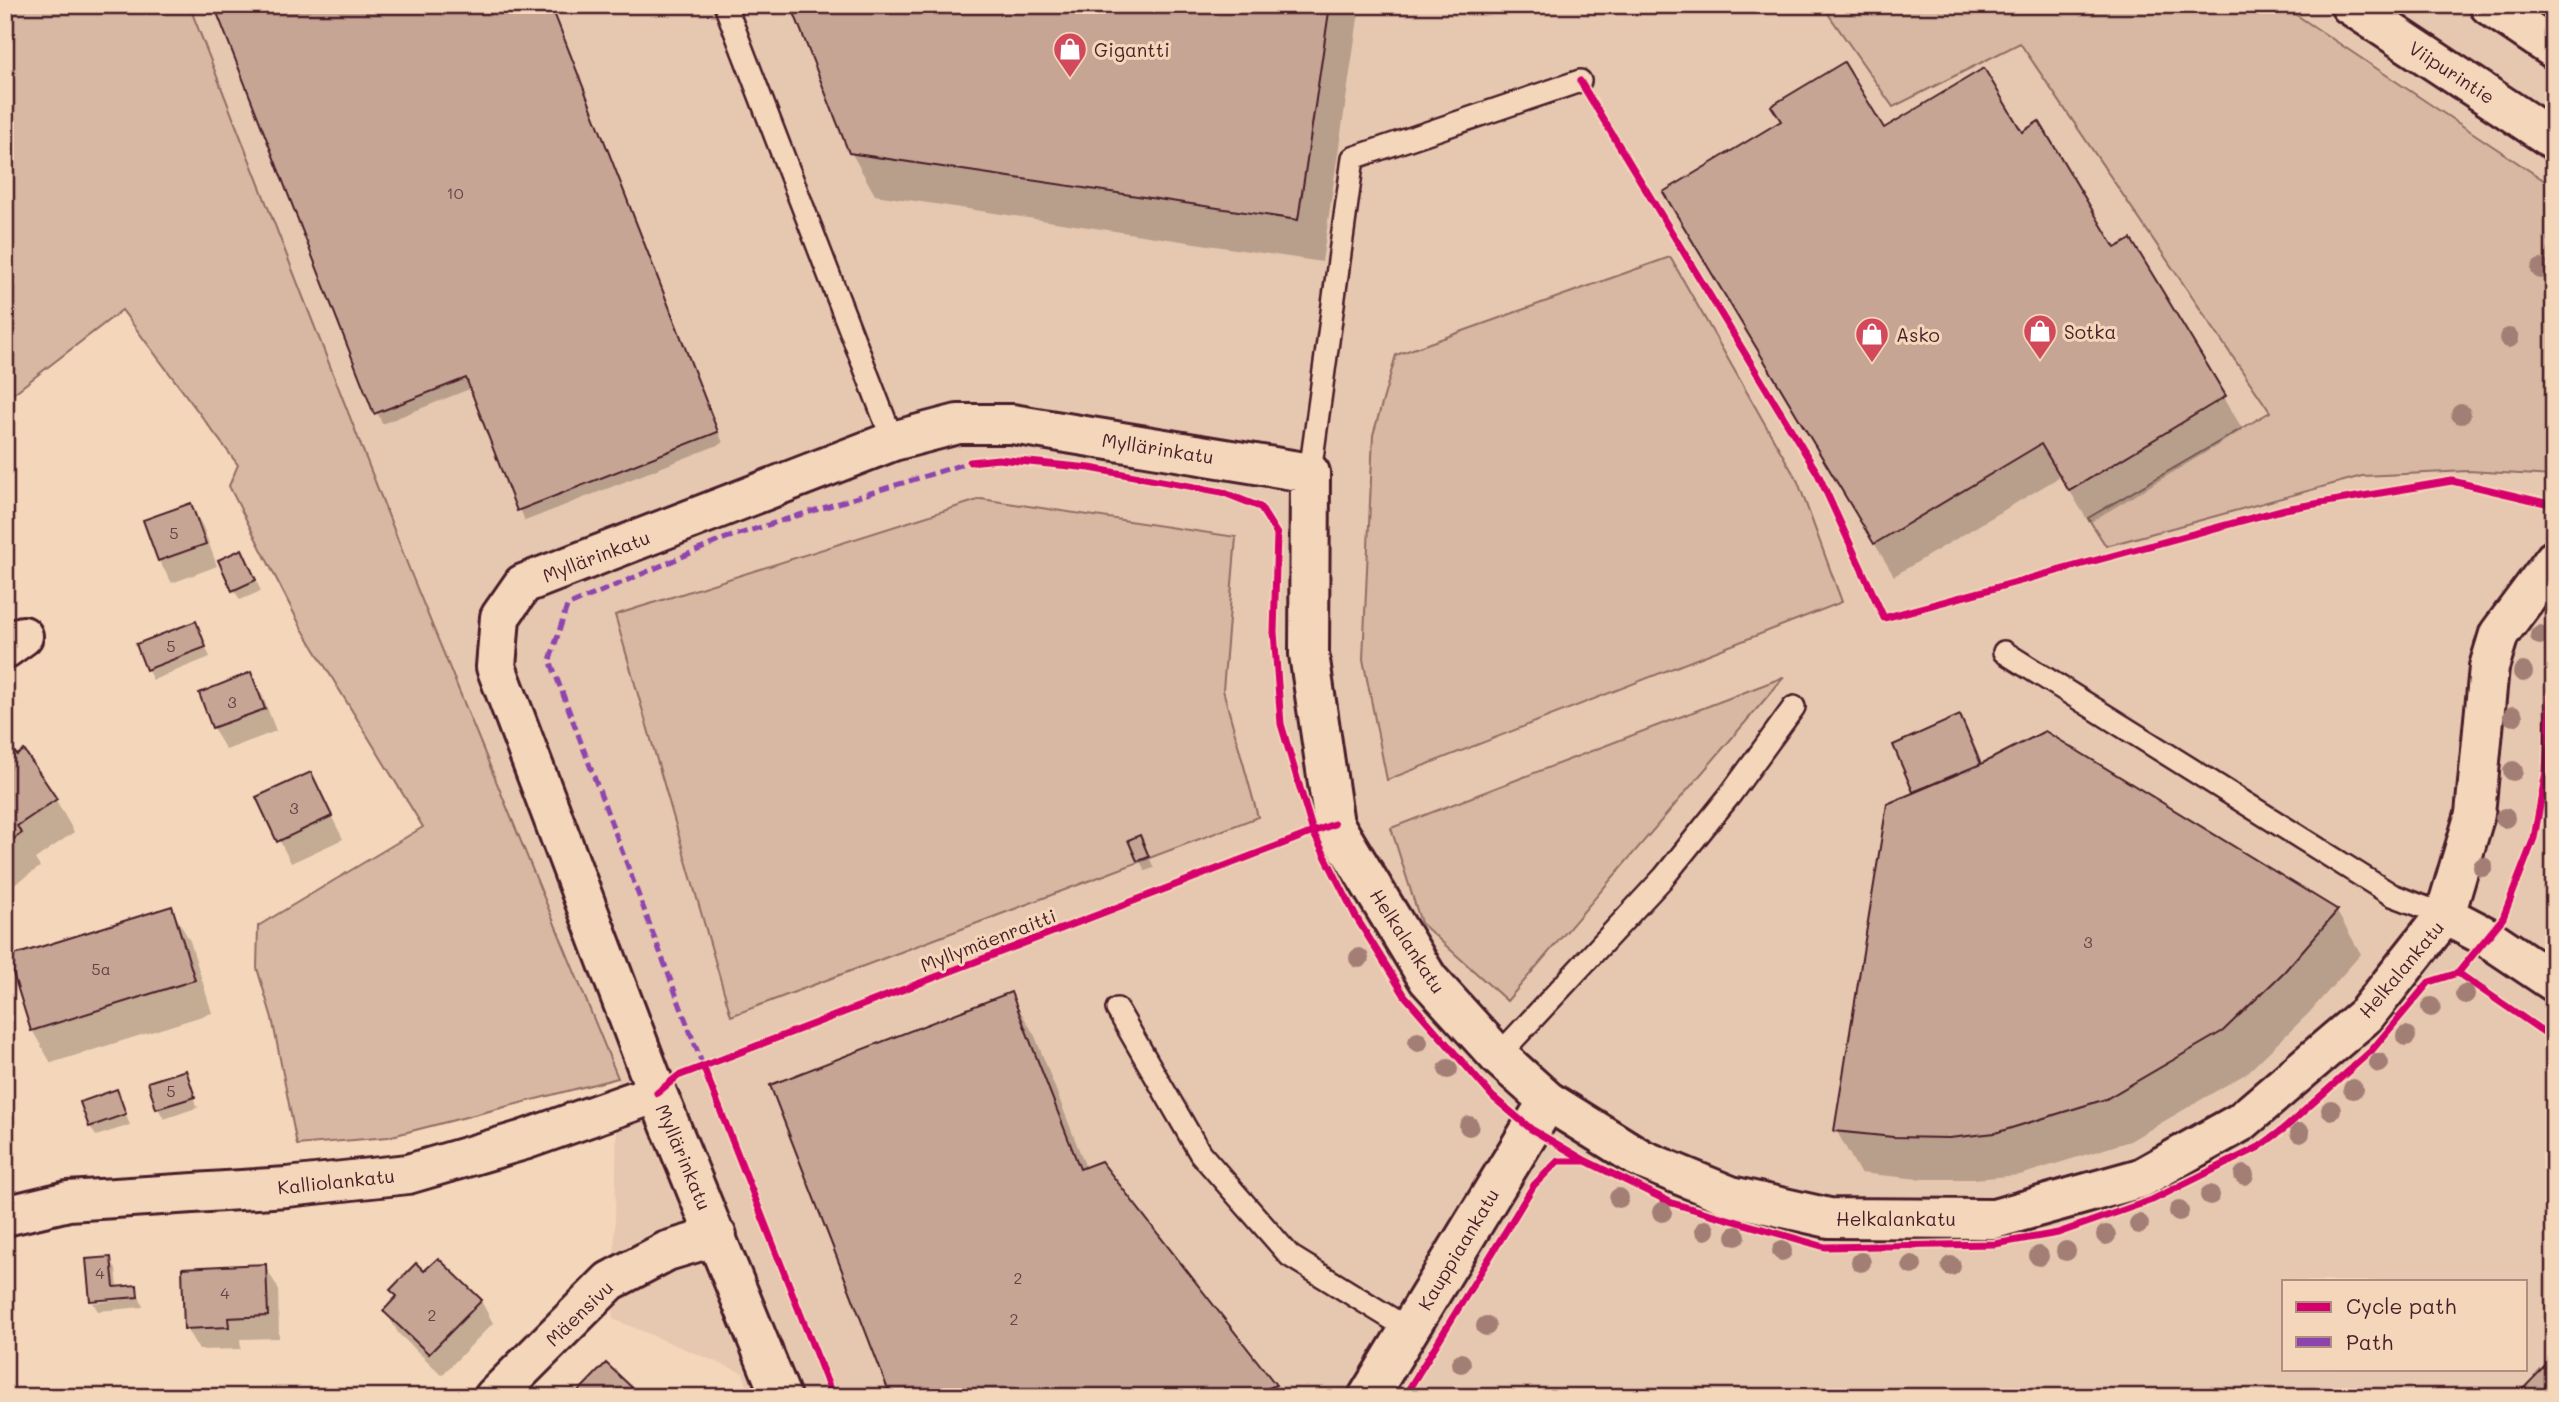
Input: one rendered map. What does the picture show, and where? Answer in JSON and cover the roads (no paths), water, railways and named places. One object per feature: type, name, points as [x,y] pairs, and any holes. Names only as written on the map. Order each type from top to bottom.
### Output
[{"type":"street","name":"Viipurintie","points":[[2350,5],[2554,140]]},
{"type":"street","points":[[2489,5],[2554,49]]},
{"type":"street","name":"Myllärinkatu","points":[[781,1397],[718,1236],[657,1093],[496,667],[500,617],[523,584],[893,441],[958,424],[1012,424],[1310,473]]},
{"type":"street","name":"Helkalankatu","points":[[1310,473],[1309,654],[1334,824],[1428,979],[1498,1056],[1548,1101],[1641,1159],[1731,1196],[1829,1218],[1994,1219],[2141,1178],[2241,1122],[2366,1015],[2445,915],[2475,814],[2489,667],[2499,634],[2554,560]]},
{"type":"street","points":[[2445,915],[2487,937],[2554,982]]},
{"type":"street","name":"Kalliolankatu","points":[[5,1216],[68,1201],[286,1187],[408,1174],[524,1140],[657,1093]]},
{"type":"street","name":"Kauppiaankatu","points":[[1368,1397],[1548,1101]]},
{"type":"street","name":"Mäensivu","points":[[494,1397],[610,1282],[667,1251],[718,1236]]},
{"type":"lane","points":[[725,5],[893,441]]},
{"type":"lane","points":[[1310,473],[1353,158],[1580,81]]},
{"type":"lane","points":[[2004,652],[2392,895],[2445,915]]},
{"type":"lane","points":[[1498,1056],[1664,877],[1730,795],[1794,707]]},
{"type":"lane","points":[[1117,1009],[1200,1153],[1290,1256],[1410,1330]]},
{"type":"place","name":"Gigantti","points":[[1070,79]]},
{"type":"place","name":"Sotka","points":[[2040,361]]},
{"type":"place","name":"Asko","points":[[1872,364]]}]
